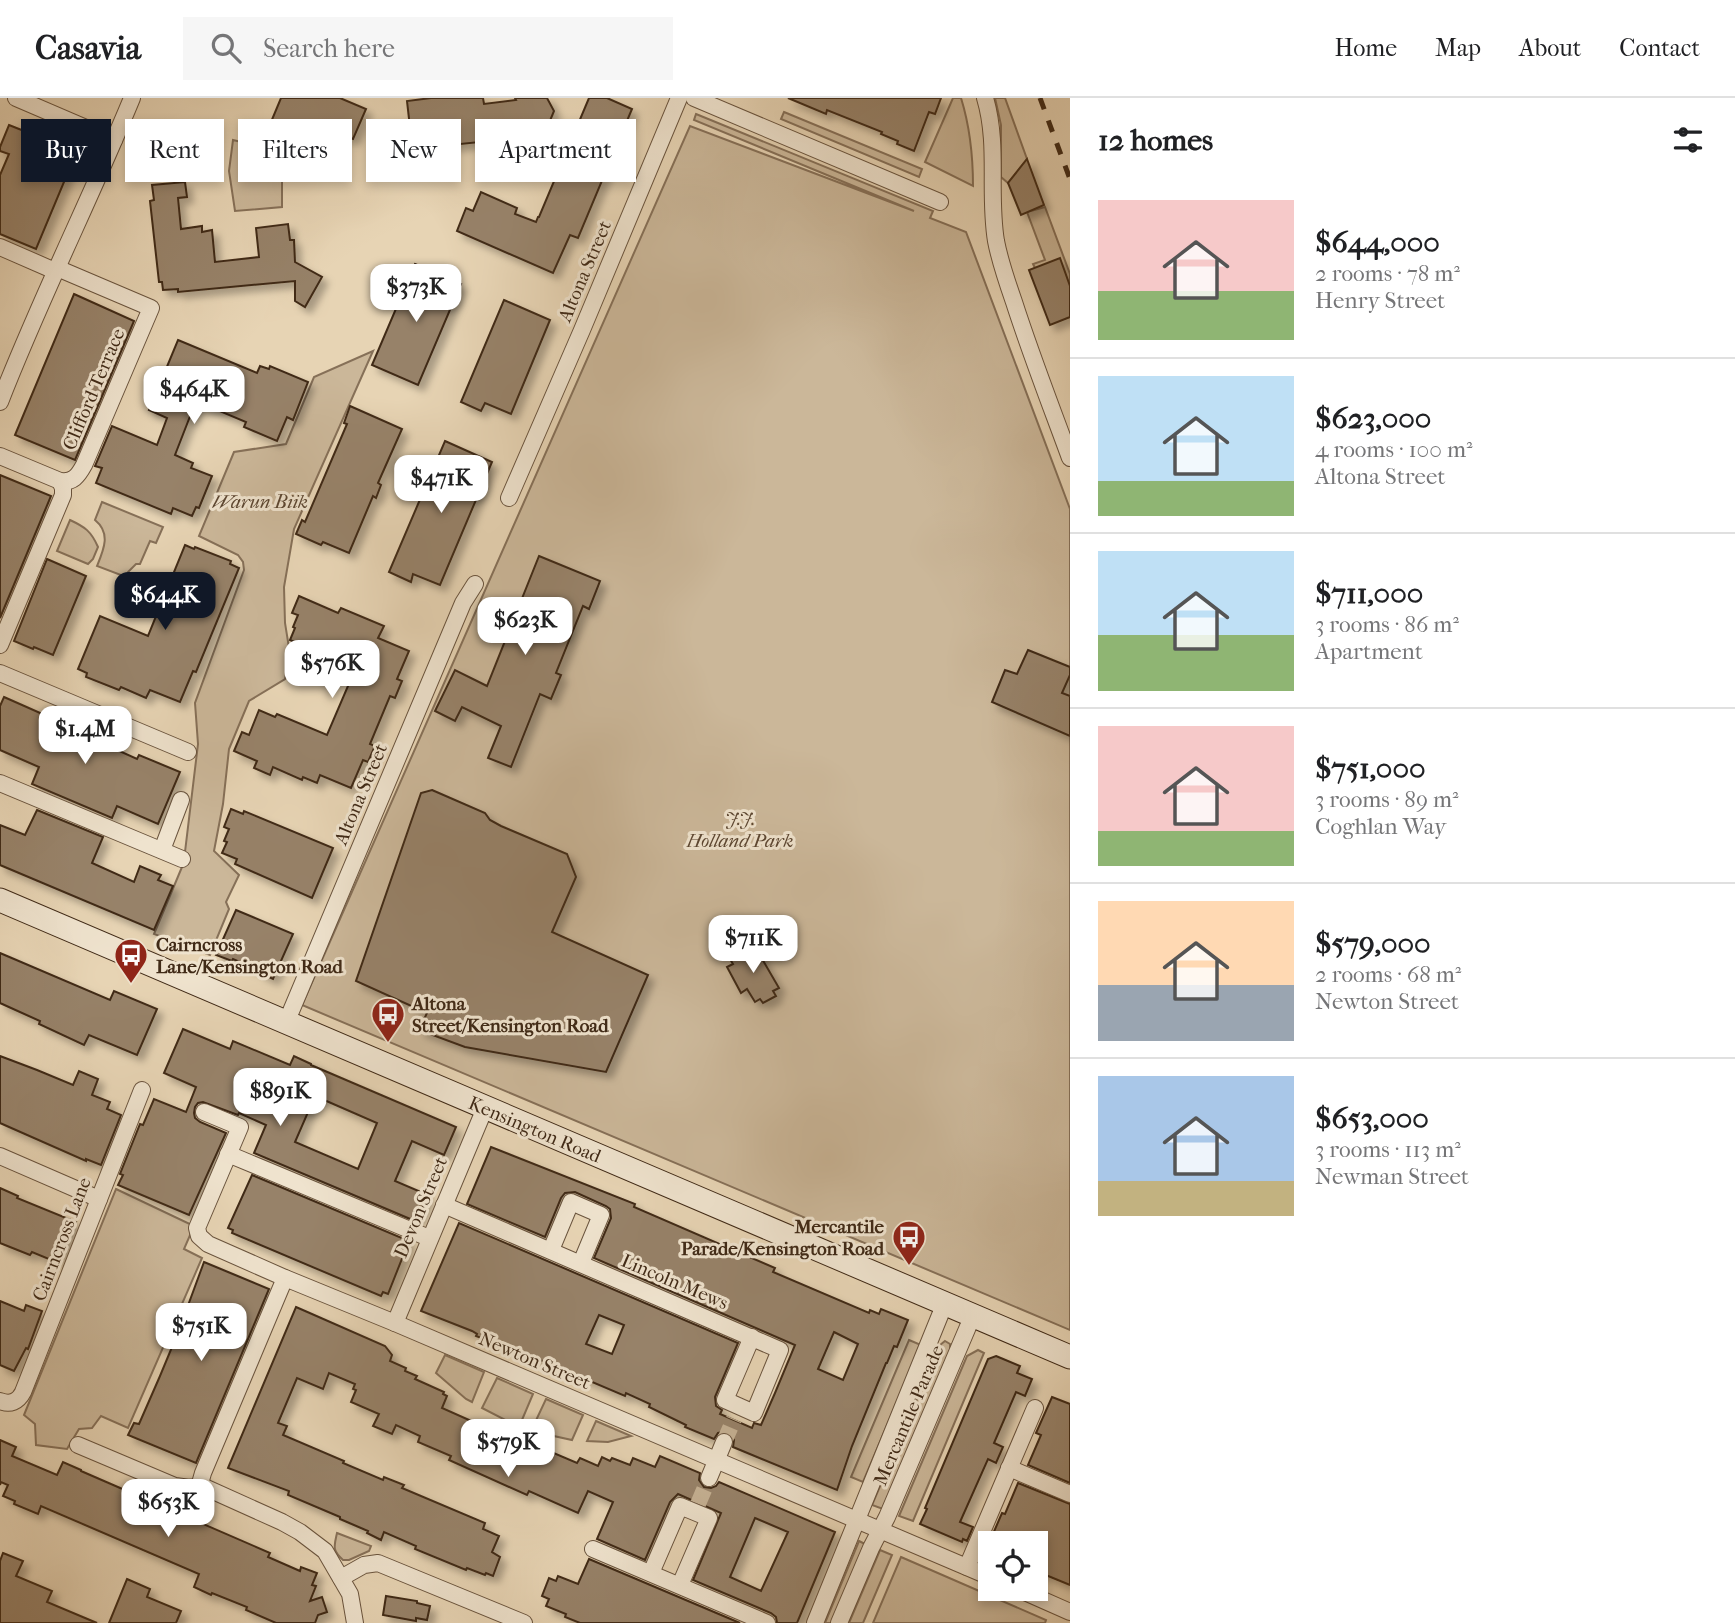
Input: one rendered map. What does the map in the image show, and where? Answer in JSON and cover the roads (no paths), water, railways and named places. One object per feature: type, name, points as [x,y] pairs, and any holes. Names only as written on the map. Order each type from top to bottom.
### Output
[{"type":"street","points":[[16,98],[114,140]]},
{"type":"street","points":[[0,402],[132,98]]},
{"type":"street","name":"Altona Street","points":[[509,498],[679,98]]},
{"type":"street","points":[[694,98],[940,202]]},
{"type":"street","points":[[985,98],[991,125],[992,209],[997,244],[1020,323],[1070,458]]},
{"type":"street","name":"Clifford Terrace","points":[[0,247],[150,308],[84,465],[74,479],[60,481]]},
{"type":"street","points":[[0,456],[60,481],[63,488],[63,495],[0,645]]},
{"type":"street","name":"Altona Street","points":[[286,1023],[463,603],[475,584]]},
{"type":"street","points":[[0,673],[188,752]]},
{"type":"street","points":[[0,783],[183,859]]},
{"type":"street","points":[[162,850],[181,800]]},
{"type":"street","name":"Kensington Road","points":[[0,900],[1070,1357]]},
{"type":"street","name":"Cairncross Lane","points":[[8,1401],[23,1392],[142,1090]]},
{"type":"street","name":"Devon Street","points":[[395,1322],[485,1108]]},
{"type":"street","points":[[204,1112],[240,1127],[228,1154],[429,1238]]},
{"type":"street","name":"Newton Street","points":[[228,1154],[198,1226],[199,1236],[208,1244],[857,1521]]},
{"type":"street","points":[[0,1156],[99,1199]]},
{"type":"street","points":[[551,1250],[570,1202],[601,1214],[581,1263]]},
{"type":"street","name":"Lincoln Mews","points":[[444,1205],[551,1250],[751,1337],[780,1350],[754,1413],[737,1413],[725,1400],[751,1337]]},
{"type":"street","points":[[202,1486],[203,1473],[285,1279]]},
{"type":"street","name":"Mercantile Parade","points":[[815,1623],[945,1303]]},
{"type":"street","name":"Mercantile Parade","points":[[839,1623],[973,1315]]},
{"type":"street","points":[[967,1567],[1035,1408]]},
{"type":"street","points":[[709,1478],[724,1442]]},
{"type":"street","points":[[78,1445],[175,1486],[202,1486],[300,1532],[325,1551],[350,1594],[355,1623]]},
{"type":"street","points":[[1009,1468],[1070,1494]]},
{"type":"street","points":[[651,1573],[680,1506],[696,1508],[709,1518],[680,1585]]},
{"type":"street","points":[[857,1521],[978,1572]]},
{"type":"street","points":[[593,1549],[767,1623]]},
{"type":"street","points":[[341,1578],[364,1565],[378,1563],[524,1623]]},
{"type":"street","points":[[1045,1601],[1070,1612]]},
{"type":"tunnel","points":[[724,1442],[734,1419]]},
{"type":"tunnel","points":[[698,1504],[709,1478]]},
{"type":"railway","points":[[1040,98],[1070,179]]},
{"type":"place","name":"Cairncross Lane/Kensington Road","points":[[131,985]]},
{"type":"place","name":"Altona Street/Kensington Road","points":[[388,1044]]},
{"type":"place","name":"Mercantile Parade/Kensington Road","points":[[909,1267]]},
{"type":"park label","name":"Warun Biik","points":[[260,501]]},
{"type":"park label","name":"J.J. Holland Park","points":[[740,829]]}]
